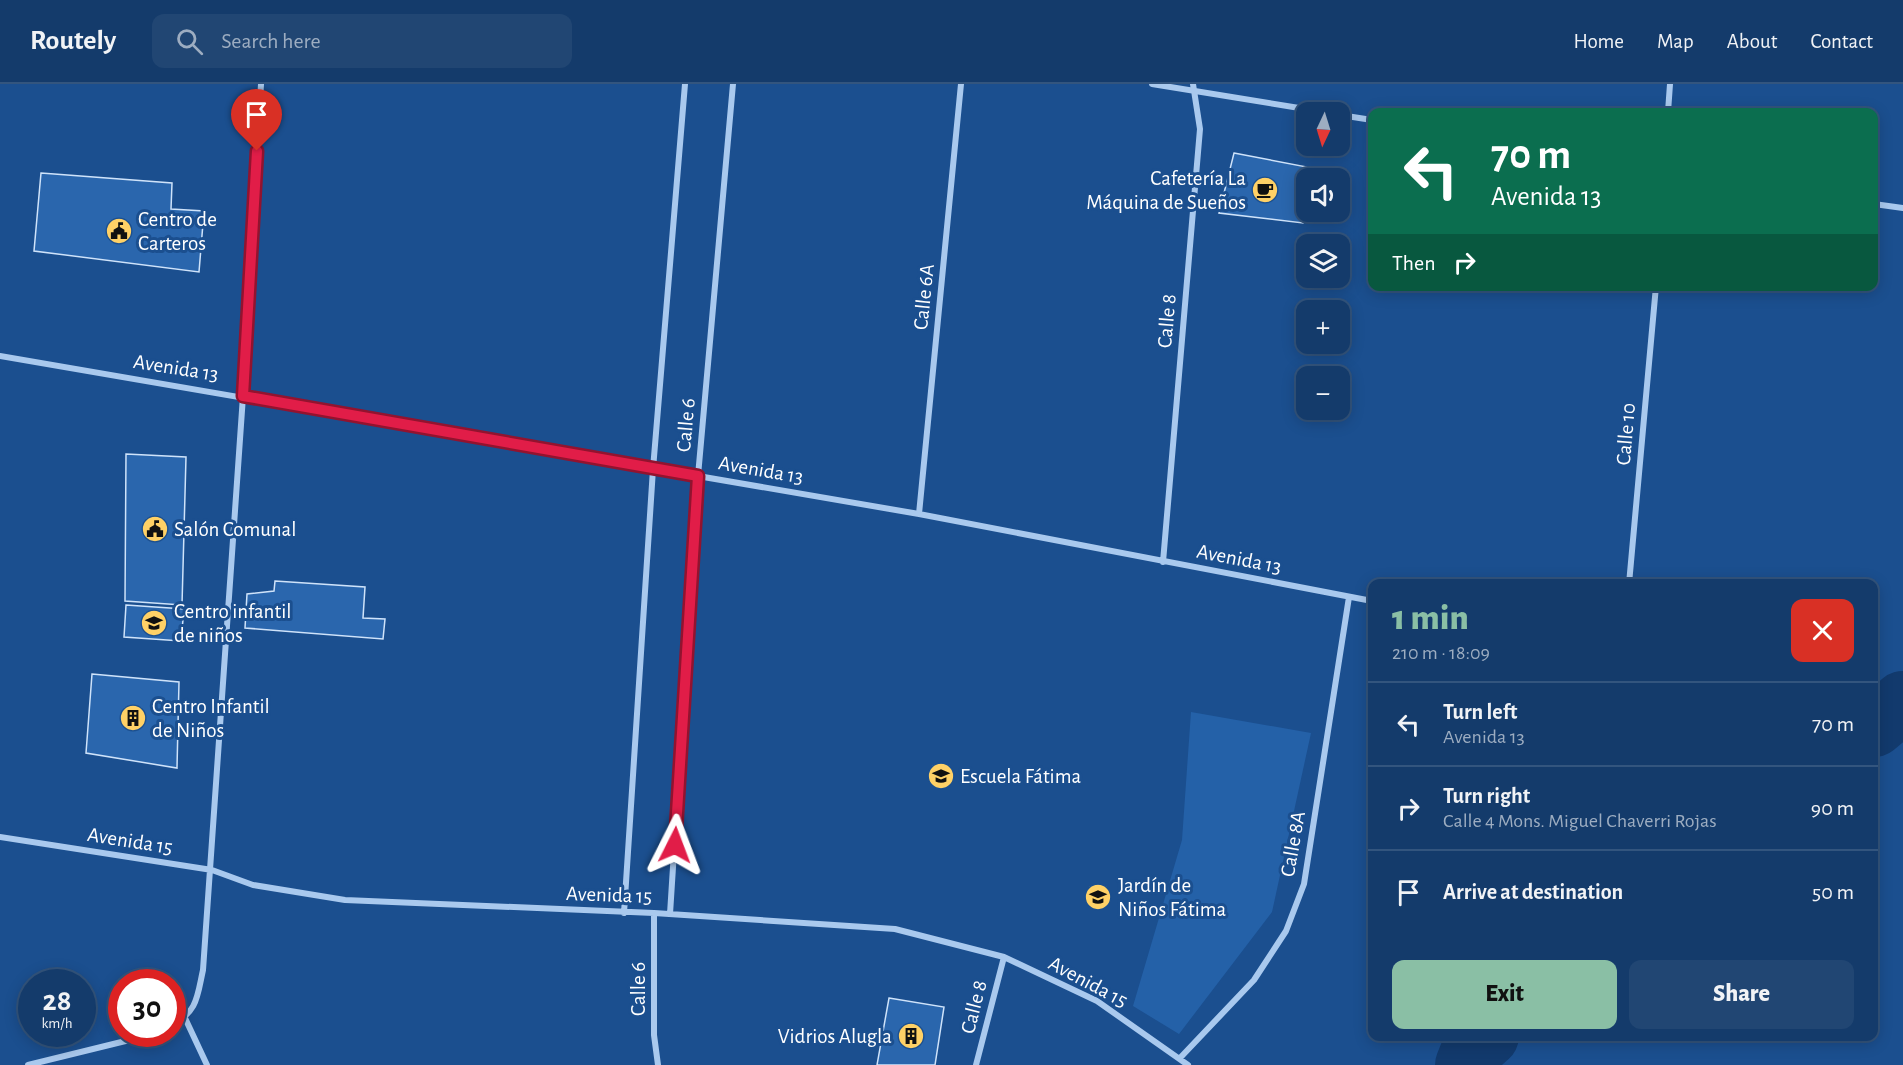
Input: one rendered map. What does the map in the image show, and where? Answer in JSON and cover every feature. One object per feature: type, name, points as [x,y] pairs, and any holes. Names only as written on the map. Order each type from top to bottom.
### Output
[{"type":"street","points":[[186,1017],[195,1006],[204,970],[243,396],[261,84]]},
{"type":"street","name":"Calle 6","points":[[624,913],[653,469],[685,84]]},
{"type":"street","name":"Calle 6","points":[[670,914],[698,476],[733,84]]},
{"type":"street","name":"Calle 6A","points":[[919,514],[961,84]]},
{"type":"street","points":[[1152,84],[1193,88],[1296,107]]},
{"type":"street","points":[[1668,108],[1670,84]]},
{"type":"street","name":"Calle 8","points":[[1162,562],[1200,129],[1193,88]]},
{"type":"street","points":[[1350,117],[1368,119]]},
{"type":"street","points":[[1878,205],[1903,208]]},
{"type":"street","name":"Calle 10","points":[[1629,579],[1656,291]]},
{"type":"street","name":"Avenida 13","points":[[0,356],[919,514],[1368,601]]},
{"type":"street","name":"Calle 8A","points":[[1180,1058],[1254,980],[1286,931],[1304,884],[1349,597]]},
{"type":"street","name":"Avenida 15","points":[[0,837],[212,870],[253,885],[345,900],[654,913],[895,929],[1004,957],[1097,1001],[1188,1065]]},
{"type":"street","name":"Calle 6","points":[[654,913],[654,1035],[658,1065]]},
{"type":"street","name":"Calle 8","points":[[976,1065],[1004,957]]},
{"type":"street","points":[[186,1020],[207,1065]]},
{"type":"street","points":[[28,1065],[108,1045]]},
{"type":"shaded area","points":[[1191,712],[1311,733],[1272,912],[1179,1034],[1133,1006],[1182,840]]},
{"type":"building","name":"Cafetería La Máquina de Sueños","points":[[1234,153],[1307,167],[1296,168],[1296,222],[1303,223],[1219,213]]},
{"type":"building","name":"Centro de Carteros","points":[[41,173],[172,183],[171,209],[204,211],[199,272],[34,251]]},
{"type":"building","name":"Salón Comunal","points":[[126,454],[186,457],[182,605],[125,601]]},
{"type":"building","points":[[275,581],[365,587],[363,618],[385,619],[383,639],[245,628],[247,594],[274,591]]},
{"type":"building","name":"Centro infantil de niños","points":[[126,605],[184,609],[181,641],[124,637]]},
{"type":"building","name":"Centro Infantil de Niños","points":[[92,674],[179,682],[177,768],[86,753]]},
{"type":"building","name":"Vidrios Alugla","points":[[889,998],[944,1007],[935,1065],[877,1065]]},
{"type":"waterway","points":[[1878,723],[1903,702]]},
{"type":"waterway","points":[[1466,1065],[1472,1050],[1482,1041]]},
{"type":"place","name":"Cafetería La Máquina de Sueños","points":[[1265,190]]},
{"type":"place","name":"Centro de Carteros","points":[[119,231]]},
{"type":"place","name":"Salón Comunal","points":[[155,529]]},
{"type":"place","name":"Centro infantil de niños","points":[[154,623]]},
{"type":"place","name":"Centro Infantil de Niños","points":[[133,718]]},
{"type":"place","name":"Escuela Fátima","points":[[941,776]]},
{"type":"place","name":"Jardín de Niños Fátima","points":[[1098,897]]},
{"type":"place","name":"Vidrios Alugla","points":[[911,1036]]},
{"type":"route","points":[[257,151],[243,396],[698,476],[675,845]]}]
